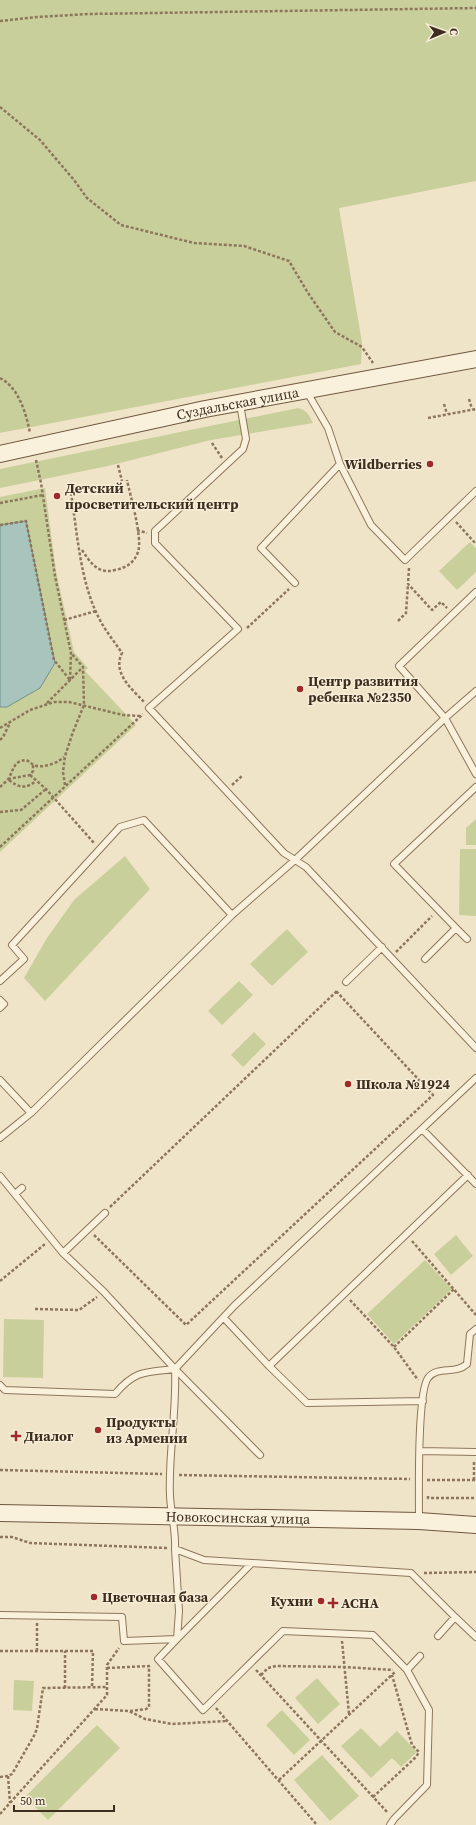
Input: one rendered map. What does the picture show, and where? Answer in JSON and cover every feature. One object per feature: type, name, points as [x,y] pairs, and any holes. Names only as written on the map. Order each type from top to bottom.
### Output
[{"type":"street","name":"Суздальская улица","points":[[0,454],[240,403],[307,392],[476,359]]},
{"type":"street","name":"Новокосинская улица","points":[[0,1513],[419,1522],[476,1525]]},
{"type":"lane","points":[[307,392],[328,428],[340,464],[371,525],[405,560],[476,491]]},
{"type":"lane","points":[[240,403],[246,439],[243,449],[155,531],[155,543],[238,629],[150,708],[284,853],[306,867],[476,1048]]},
{"type":"lane","points":[[295,583],[260,548],[340,464]]},
{"type":"lane","points":[[476,592],[399,666],[445,718],[476,774]]},
{"type":"lane","points":[[0,1138],[31,1113],[232,915],[295,860],[445,718],[475,693]]},
{"type":"lane","points":[[467,939],[394,864],[476,787]]},
{"type":"lane","points":[[0,981],[24,959],[12,945],[120,827],[144,820],[232,915]]},
{"type":"lane","points":[[425,959],[456,928]]},
{"type":"lane","points":[[346,982],[382,948]]},
{"type":"lane","points":[[0,1000],[4,1004],[0,1008]]},
{"type":"lane","points":[[0,1385],[5,1390],[115,1394],[126,1382],[142,1372],[175,1369],[234,1306],[476,1078]]},
{"type":"lane","points":[[0,1080],[31,1113]]},
{"type":"lane","points":[[422,1129],[476,1184]]},
{"type":"lane","points":[[269,1366],[468,1175]]},
{"type":"lane","points":[[0,1176],[63,1253],[104,1292],[175,1369],[260,1455]]},
{"type":"lane","points":[[15,1194],[22,1188]]},
{"type":"lane","points":[[63,1253],[105,1213]]},
{"type":"lane","points":[[224,1318],[269,1366],[307,1403],[423,1401]]},
{"type":"lane","points":[[419,1522],[420,1451],[424,1388],[429,1377],[438,1371],[461,1369],[467,1364],[470,1334],[476,1329]]},
{"type":"lane","points":[[175,1369],[176,1397],[170,1474],[170,1496],[176,1548],[178,1611],[177,1640]]},
{"type":"lane","points":[[420,1451],[476,1452]]},
{"type":"lane","points":[[176,1548],[204,1560],[411,1573],[476,1637]]},
{"type":"lane","points":[[252,1563],[158,1659],[203,1710],[283,1631],[373,1635],[407,1670],[429,1710],[427,1785],[392,1822]]},
{"type":"lane","points":[[0,1615],[122,1617],[124,1641],[177,1640]]},
{"type":"lane","points":[[438,1636],[455,1617]]},
{"type":"lane","points":[[407,1670],[420,1656]]},
{"type":"path","points":[[0,21],[89,14],[476,8]]},
{"type":"path","points":[[0,107],[40,140],[74,180],[87,198],[121,225],[194,243],[244,246],[289,261],[308,293],[335,332],[362,347],[373,362]]},
{"type":"path","points":[[0,378],[7,382],[24,407],[29,430]]},
{"type":"path","points":[[469,399],[472,410]]},
{"type":"path","points":[[444,404],[447,414]]},
{"type":"path","points":[[428,418],[476,409]]},
{"type":"path","points":[[118,465],[122,481]]},
{"type":"path","points":[[80,548],[92,565],[101,570],[110,572],[124,568],[132,562],[138,551],[139,539],[126,480]]},
{"type":"path","points":[[41,483],[55,576],[71,653],[70,680]]},
{"type":"path","points":[[71,493],[84,573],[96,611],[122,653],[119,659],[120,670],[124,681],[139,696]]},
{"type":"path","points":[[0,503],[43,495]]},
{"type":"path","points":[[450,516],[476,544]]},
{"type":"path","points":[[0,525],[26,521],[54,660],[70,680]]},
{"type":"path","points":[[398,621],[406,613],[410,556]]},
{"type":"path","points":[[408,584],[432,610],[441,602],[453,614]]},
{"type":"path","points":[[64,620],[96,611]]},
{"type":"path","points":[[65,786],[63,772],[65,756],[72,732],[84,705],[83,667],[71,653]]},
{"type":"path","points":[[46,705],[83,667]]},
{"type":"path","points":[[0,728],[30,710],[54,702],[69,702],[123,715],[141,716]]},
{"type":"path","points":[[0,847],[150,708]]},
{"type":"path","points":[[0,740],[4,737],[10,723]]},
{"type":"path","points":[[0,787],[8,779],[16,763],[20,761],[26,760],[33,765],[56,763],[65,756]]},
{"type":"path","points":[[8,779],[30,775],[33,771],[33,765]]},
{"type":"path","points":[[30,775],[46,789],[100,849]]},
{"type":"path","points":[[8,779],[15,785],[22,788],[30,786],[36,781]]},
{"type":"path","points":[[0,812],[21,810],[46,789]]},
{"type":"path","points":[[391,957],[438,910]]},
{"type":"path","points":[[105,1213],[346,982]]},
{"type":"path","points":[[88,1229],[186,1325],[433,1094],[336,991]]},
{"type":"path","points":[[406,1235],[476,1315]]},
{"type":"path","points":[[0,1281],[52,1239]]},
{"type":"path","points":[[394,1347],[454,1289]]},
{"type":"path","points":[[35,1309],[79,1310],[104,1292]]},
{"type":"path","points":[[344,1294],[394,1347],[424,1388]]},
{"type":"path","points":[[0,1470],[475,1480],[474,1457],[476,1457]]},
{"type":"path","points":[[427,1480],[428,1486]]},
{"type":"path","points":[[428,1492],[428,1498],[476,1498]]},
{"type":"path","points":[[0,1537],[12,1537],[30,1543],[176,1548]]},
{"type":"path","points":[[411,1573],[476,1572]]},
{"type":"path","points":[[37,1651],[38,1616]]},
{"type":"path","points":[[341,1633],[349,1714]]},
{"type":"path","points":[[0,1814],[107,1695],[107,1665],[124,1641]]},
{"type":"path","points":[[0,1651],[94,1651],[92,1687]]},
{"type":"path","points":[[65,1651],[65,1688]]},
{"type":"path","points":[[250,1663],[373,1797],[392,1822]]},
{"type":"path","points":[[107,1668],[164,1665]]},
{"type":"path","points":[[95,1709],[129,1711],[146,1709],[149,1707],[149,1666]]},
{"type":"path","points":[[260,1675],[268,1668],[276,1666],[344,1667],[397,1670],[279,1780]]},
{"type":"path","points":[[373,1797],[416,1757],[418,1752],[412,1745],[392,1675]]},
{"type":"path","points":[[0,1777],[12,1774],[37,1728],[43,1688],[107,1687]]},
{"type":"path","points":[[211,1702],[317,1825]]},
{"type":"path","points":[[129,1711],[146,1719],[172,1724],[228,1721]]},
{"type":"path","points":[[8,1776],[10,1803]]},
{"type":"green space","points":[[0,0],[476,0],[476,181],[339,208],[362,342],[361,364],[0,433]]},
{"type":"green space","points":[[298,408],[309,415],[313,423],[211,440],[108,466],[0,488],[0,469]]},
{"type":"green space","points":[[45,488],[56,571],[74,652],[88,668],[85,671],[136,725],[0,852],[0,497]]},
{"type":"green space","points":[[470,542],[476,548],[476,572],[457,590],[439,571]]},
{"type":"green space","points":[[476,819],[476,845],[466,845],[466,828]]},
{"type":"green space","points":[[460,849],[476,849],[476,916],[459,915]]},
{"type":"green space","points":[[125,856],[150,889],[45,1001],[24,978],[47,938],[74,900]]},
{"type":"green space","points":[[287,929],[308,952],[272,986],[250,964]]},
{"type":"green space","points":[[239,981],[253,995],[222,1025],[208,1011]]},
{"type":"green space","points":[[254,1032],[266,1044],[243,1067],[231,1055]]},
{"type":"green space","points":[[456,1235],[473,1256],[451,1275],[434,1254]]},
{"type":"green space","points":[[425,1260],[452,1289],[394,1344],[367,1314]]},
{"type":"green space","points":[[4,1319],[44,1320],[43,1378],[3,1377]]},
{"type":"green space","points":[[317,1678],[340,1704],[318,1724],[295,1698]]},
{"type":"green space","points":[[14,1680],[34,1681],[32,1711],[13,1710]]},
{"type":"green space","points":[[282,1710],[310,1740],[294,1755],[266,1725]]},
{"type":"green space","points":[[97,1725],[120,1748],[48,1820],[25,1797]]},
{"type":"green space","points":[[361,1728],[380,1747],[397,1731],[417,1752],[401,1767],[392,1758],[371,1778],[341,1746]]},
{"type":"green space","points":[[322,1755],[359,1796],[330,1821],[294,1780]]},
{"type":"water","points":[[26,521],[55,663],[40,688],[7,707],[0,707],[0,525]]},
{"type":"place","name":"Wildberries","points":[[430,464]]},
{"type":"place","name":"Детский просветительский центр","points":[[57,496]]},
{"type":"place","name":"Центр развития ребенка №2350","points":[[300,689]]},
{"type":"place","name":"Школа №1924","points":[[348,1084]]},
{"type":"place","name":"Продукты из Армении","points":[[98,1430]]},
{"type":"place","name":"Диалог","points":[[16,1436]]},
{"type":"place","name":"Цветочная база","points":[[94,1597]]},
{"type":"place","name":"Кухни","points":[[321,1601]]},
{"type":"place","name":"АСНА","points":[[333,1603]]}]
